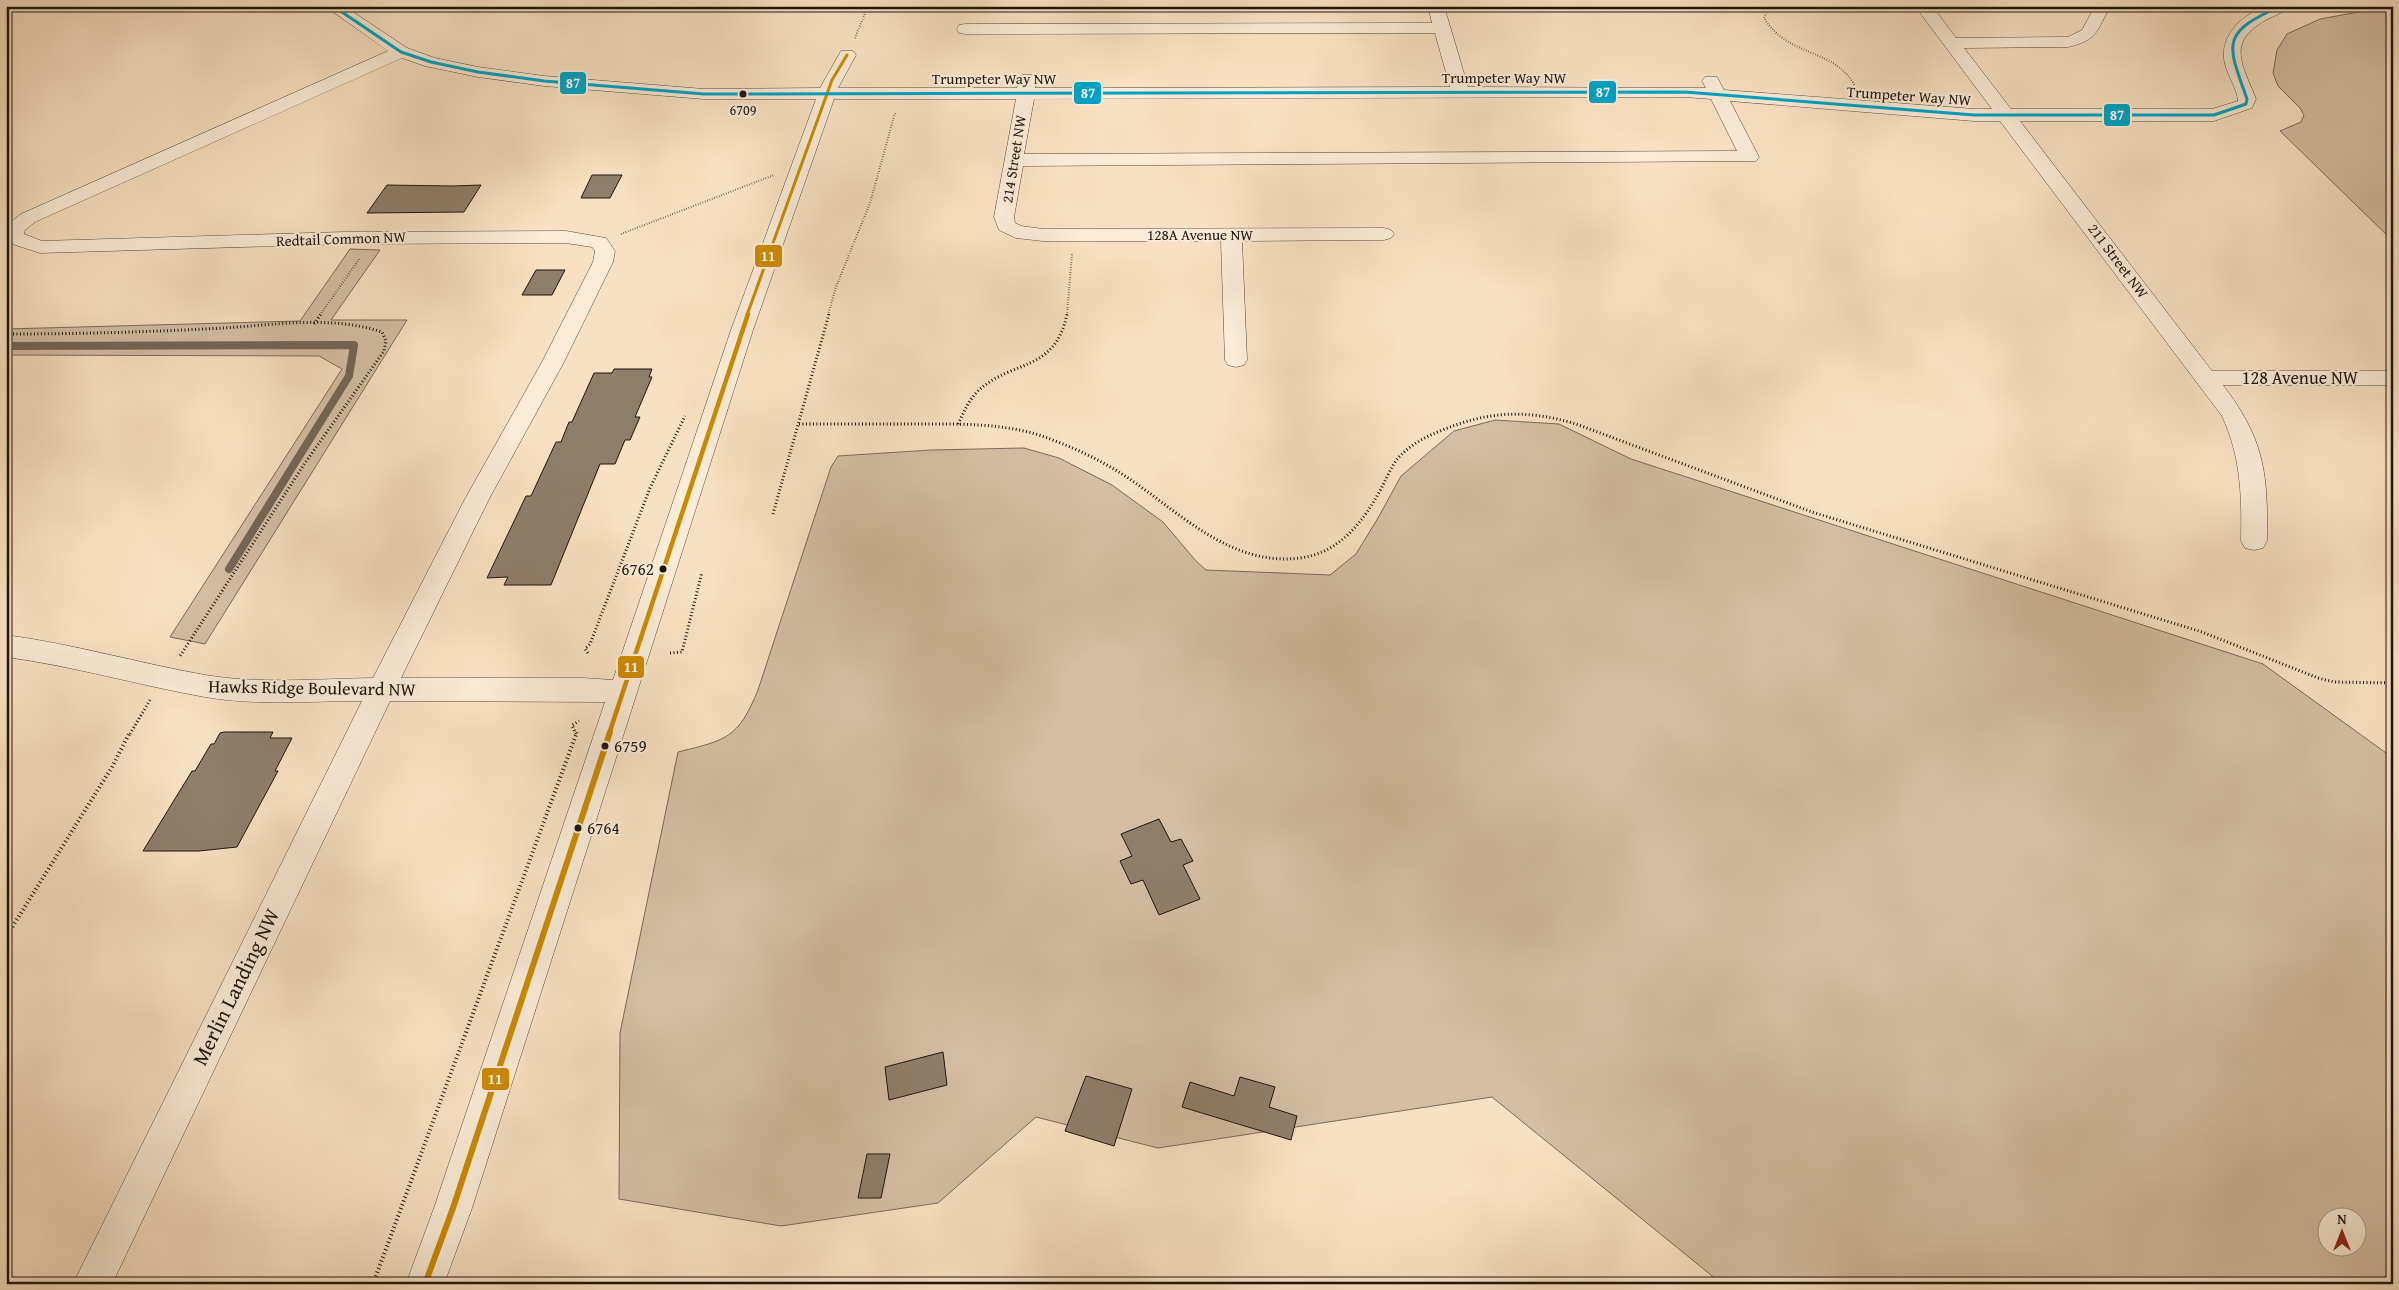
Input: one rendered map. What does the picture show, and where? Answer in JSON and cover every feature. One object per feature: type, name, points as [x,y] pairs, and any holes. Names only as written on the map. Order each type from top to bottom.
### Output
[{"type":"street","points":[[334,6],[401,52],[431,62],[478,72],[607,86],[713,94],[830,87]]},
{"type":"street","points":[[1436,6],[1459,85]]},
{"type":"street","name":"211 Street NW","points":[[1922,6],[2208,378],[2233,414],[2245,438],[2255,489],[2254,541]]},
{"type":"street","points":[[1951,43],[2068,42],[2081,40],[2092,30],[2103,6]]},
{"type":"street","name":"Trumpeter Way NW","points":[[830,87],[1713,86],[1909,111],[2002,109],[2214,115],[2246,104],[2248,99],[2232,60],[2232,44],[2240,29],[2258,15],[2281,6]]},
{"type":"street","points":[[965,29],[1442,28]]},
{"type":"street","name":"Redtail Common NW","points":[[401,52],[28,218],[15,228],[13,238],[40,247],[375,238],[566,237],[599,242]]},
{"type":"street","points":[[425,1284],[453,1208],[742,330],[830,87],[848,55]]},
{"type":"street","name":"214 Street NW","points":[[1016,232],[1004,223],[1026,86]]},
{"type":"street","points":[[1014,160],[1749,157],[1713,86]]},
{"type":"street","name":"128A Avenue NW","points":[[1016,232],[1032,235],[1384,234]]},
{"type":"street","points":[[1231,234],[1236,360]]},
{"type":"street","points":[[381,690],[477,499],[553,362],[603,262],[605,251],[599,242]]},
{"type":"street","name":"128 Avenue NW","points":[[2208,378],[2393,378]]},
{"type":"street","name":"Hawks Ridge Boulevard NW","points":[[6,646],[51,652],[206,686],[245,690],[582,690],[622,692]]},
{"type":"street","name":"Merlin Landing NW","points":[[92,1284],[381,690]]},
{"type":"path","points":[[848,55],[868,6]]},
{"type":"path","points":[[1770,6],[1764,18],[1770,31],[1793,46],[1836,64],[1850,78],[1855,87]]},
{"type":"path","points":[[773,514],[838,281],[870,203],[896,112]]},
{"type":"path","points":[[599,242],[776,175],[772,184]]},
{"type":"path","points":[[958,424],[969,398],[979,389],[1038,360],[1055,345],[1066,322],[1074,235]]},
{"type":"path","points":[[314,324],[375,238]]},
{"type":"path","points":[[6,334],[77,334],[314,324],[361,325],[382,332],[386,341],[384,351],[305,463],[179,657]]},
{"type":"path","points":[[588,653],[585,648],[590,644],[650,488],[688,411]]},
{"type":"path","points":[[799,424],[958,424],[1009,427],[1041,436],[1095,460],[1131,480],[1222,545],[1253,557],[1294,560],[1332,549],[1349,536],[1362,521],[1400,456],[1412,447],[1462,422],[1487,415],[1538,414],[1592,429],[1750,491],[1812,512],[2208,634],[2311,676],[2334,682],[2393,683]]},
{"type":"path","points":[[670,653],[682,652],[702,572]]},
{"type":"path","points":[[6,937],[112,767],[142,710],[152,698]]},
{"type":"path","points":[[373,1284],[576,732],[572,725],[579,721]]},
{"type":"shaded area","points":[[2375,9],[2393,9],[2393,241],[2280,131],[2301,122],[2304,115],[2300,108],[2278,86],[2273,73],[2277,50],[2287,34],[2320,19]]},
{"type":"shaded area","points":[[350,249],[380,250],[331,320],[407,320],[205,644],[170,637],[342,369],[319,356],[6,355],[6,329],[300,321]]},
{"type":"shaded area","points":[[1495,420],[1559,424],[1631,459],[2263,664],[2393,758],[2393,1284],[1722,1284],[1492,1097],[1158,1148],[1036,1117],[938,1203],[781,1226],[619,1199],[620,1033],[678,752],[719,740],[737,728],[744,719],[758,690],[831,467],[838,456],[931,450],[1024,448],[1059,458],[1112,485],[1163,522],[1206,570],[1330,575],[1356,554],[1401,476],[1454,431]]},
{"type":"building","points":[[592,175],[622,175],[610,198],[581,198]]},
{"type":"building","points":[[387,185],[481,185],[464,212],[367,213]]},
{"type":"building","points":[[536,270],[565,270],[552,295],[522,295]]},
{"type":"building","points":[[614,369],[652,369],[649,377],[652,377],[635,417],[640,417],[630,440],[625,440],[615,464],[600,464],[551,585],[504,585],[508,577],[487,578],[526,496],[531,496],[556,442],[561,442],[594,373],[612,373]]},
{"type":"building","points":[[273,732],[270,738],[292,738],[275,771],[278,771],[237,847],[199,851],[143,851],[192,771],[195,771],[220,733]]},
{"type":"building","points":[[1159,819],[1171,842],[1181,839],[1193,861],[1183,865],[1200,899],[1159,915],[1143,880],[1131,884],[1120,861],[1132,856],[1121,834]]},
{"type":"building","points":[[943,1052],[947,1085],[889,1100],[885,1067]]},
{"type":"building","points":[[1086,1076],[1132,1089],[1114,1146],[1065,1131]]},
{"type":"building","points":[[1240,1077],[1275,1087],[1269,1107],[1297,1116],[1291,1140],[1182,1107],[1190,1082],[1234,1096]]},
{"type":"building","points":[[867,1154],[890,1154],[881,1198],[858,1198]]},
{"type":"waterway","points":[[6,346],[354,345],[349,376],[229,569]]},
{"type":"transit line","name":"87","points":[[333,6],[401,52],[431,62],[478,72],[544,81],[704,94],[1685,92],[1974,115],[2214,115],[2246,104],[2247,99],[2233,63],[2231,52],[2233,42],[2245,26],[2281,6]]},
{"type":"transit line","name":"11","points":[[425,1284],[453,1208],[742,330],[832,80],[847,55]]},
{"type":"place","name":"6709","points":[[743,94]]},
{"type":"place","name":"6762","points":[[663,569]]},
{"type":"place","name":"6759","points":[[605,746]]},
{"type":"place","name":"6764","points":[[578,828]]}]
